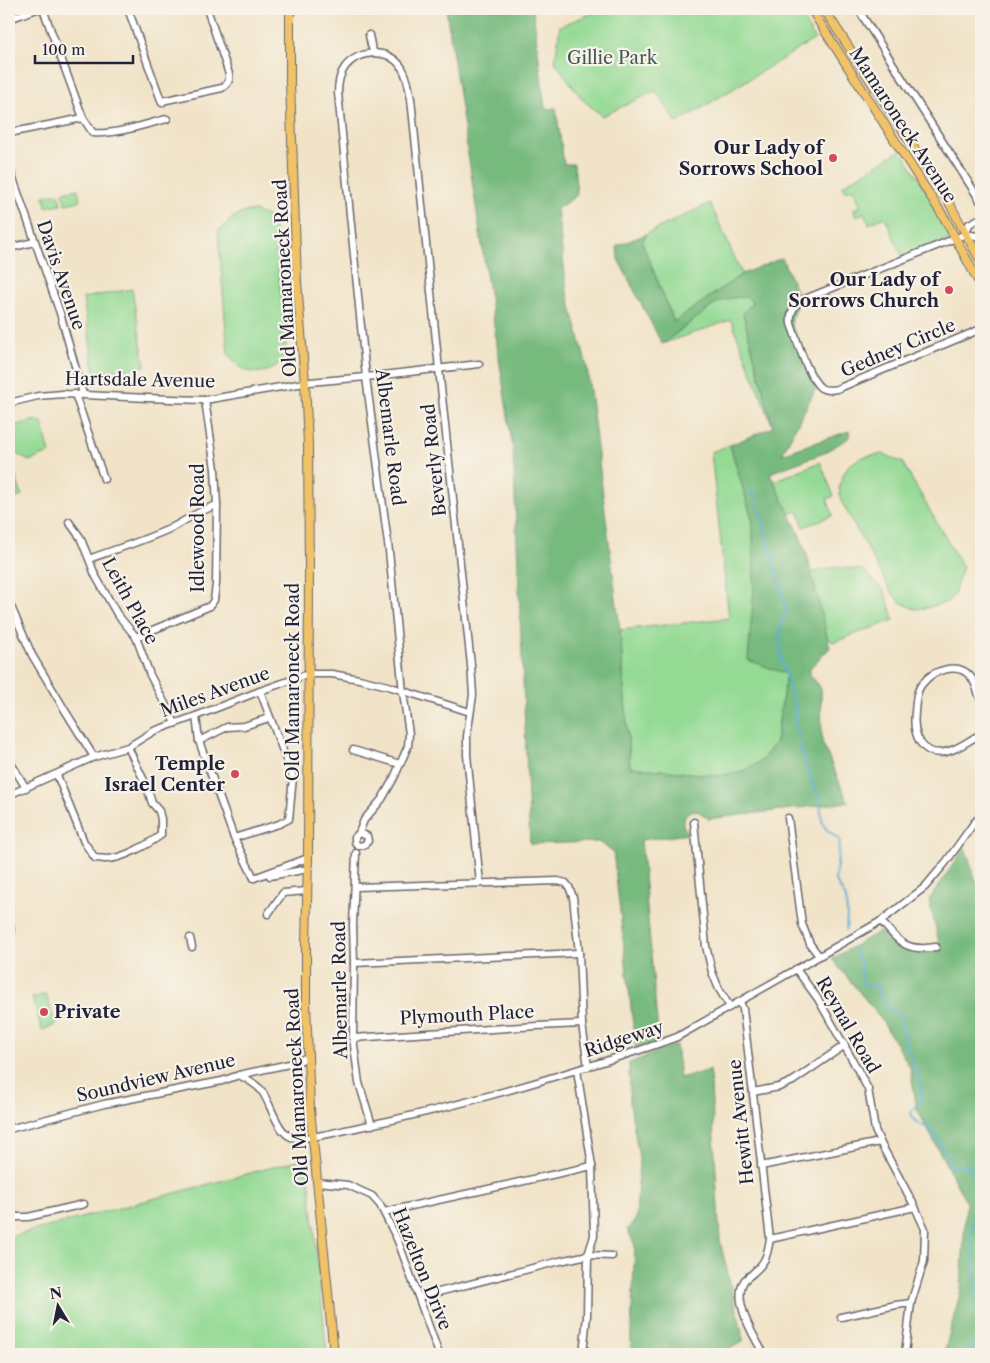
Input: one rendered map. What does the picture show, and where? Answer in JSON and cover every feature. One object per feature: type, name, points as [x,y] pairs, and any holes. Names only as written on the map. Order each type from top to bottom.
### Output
[{"type":"main road","name":"Old Mamaroneck Road","points":[[290,9],[297,282],[308,444],[308,869],[306,1003],[312,1137],[334,1354]]},
{"type":"main road","name":"Mamaroneck Avenue","points":[[810,9],[956,237],[981,286]]},
{"type":"main road","name":"Mamaroneck Avenue","points":[[824,9],[933,177],[981,262]]},
{"type":"street","points":[[9,19],[38,9]]},
{"type":"street","points":[[44,9],[83,118],[93,133],[100,134],[132,128],[167,119]]},
{"type":"street","points":[[128,9],[162,102],[222,88],[227,85],[230,78],[207,9]]},
{"type":"street","points":[[858,9],[981,202]]},
{"type":"street","points":[[369,35],[374,53]]},
{"type":"street","name":"Beverly Road","points":[[374,53],[382,54],[394,60],[402,68],[411,99],[471,665],[472,695],[467,736],[467,755],[480,883]]},
{"type":"street","name":"Albemarle Road","points":[[359,833],[364,820],[382,799],[394,778],[408,746],[409,734],[389,552],[366,377],[338,93],[339,79],[350,61],[361,55],[374,53]]},
{"type":"street","points":[[9,133],[83,118]]},
{"type":"street","name":"Davis Avenue","points":[[9,166],[60,313],[83,394]]},
{"type":"street","points":[[966,234],[969,224],[981,218]]},
{"type":"street","name":"Gedney Circle","points":[[981,233],[976,236],[966,234],[956,237],[800,301],[793,308],[791,324],[810,374],[821,388],[830,390],[837,389],[981,329]]},
{"type":"street","points":[[9,248],[34,242]]},
{"type":"street","name":"Hartsdale Avenue","points":[[10,401],[38,396],[75,394],[205,400],[305,383],[479,364]]},
{"type":"street","points":[[75,394],[104,479]]},
{"type":"street","name":"Idlewood Road","points":[[136,638],[210,606],[214,600],[217,563],[217,505],[215,469],[205,400]]},
{"type":"street","points":[[89,559],[150,537],[206,508],[217,505]]},
{"type":"street","name":"Leith Place","points":[[69,522],[80,537],[95,575],[117,614],[136,638],[150,675],[175,722]]},
{"type":"street","points":[[9,602],[32,654],[94,757]]},
{"type":"street","points":[[981,700],[972,678],[968,674],[962,670],[948,668],[933,674],[922,683],[917,694],[913,722],[918,741],[930,752],[951,751],[979,735],[981,731]]},
{"type":"street","name":"Miles Avenue","points":[[9,795],[94,757],[128,747],[154,730],[308,674],[332,674],[388,686],[470,712]]},
{"type":"street","points":[[234,838],[280,824],[289,819],[293,778],[260,691]]},
{"type":"street","points":[[196,716],[199,741],[234,838],[254,878]]},
{"type":"street","points":[[199,741],[227,727],[244,726],[269,718]]},
{"type":"street","points":[[57,775],[84,842],[95,858],[108,859],[132,852],[150,844],[161,835],[161,819],[159,811],[152,803],[147,787],[128,747]]},
{"type":"street","points":[[353,750],[400,764]]},
{"type":"street","points":[[9,760],[26,788]]},
{"type":"street","name":"Ridgeway","points":[[239,1075],[251,1081],[262,1091],[281,1128],[288,1135],[299,1138],[372,1124],[515,1089],[647,1048],[676,1037],[881,921],[925,887],[981,816]]},
{"type":"street","points":[[788,818],[802,924],[810,944],[818,956]]},
{"type":"street","points":[[694,822],[706,946],[712,972],[719,989],[730,1007]]},
{"type":"street","name":"Albemarle Road","points":[[356,853],[353,925],[353,1038],[359,1083],[372,1124]]},
{"type":"street","points":[[254,878],[308,858]]},
{"type":"street","points":[[254,878],[308,869]]},
{"type":"street","points":[[355,887],[558,881],[570,886],[573,897],[579,954],[582,1024],[588,1066]]},
{"type":"street","points":[[268,914],[283,892],[307,891]]},
{"type":"street","points":[[9,918],[11,934],[9,939]]},
{"type":"street","points":[[881,921],[895,938],[904,945],[936,948]]},
{"type":"street","points":[[190,938],[192,947]]},
{"type":"street","points":[[354,963],[579,954]]},
{"type":"street","name":"Reynal Road","points":[[796,969],[818,999],[868,1089],[875,1130],[925,1229],[924,1260],[912,1303],[905,1354]]},
{"type":"street","name":"Hewitt Avenue","points":[[740,1002],[743,1009],[770,1239]]},
{"type":"street","name":"Plymouth Place","points":[[353,1038],[423,1032],[582,1024]]},
{"type":"street","points":[[753,1092],[779,1088],[793,1081],[845,1045]]},
{"type":"street","name":"Soundview Avenue","points":[[9,1129],[104,1104],[222,1081],[239,1075],[298,1062],[308,1056]]},
{"type":"street","points":[[577,1070],[592,1166],[594,1236],[588,1256],[587,1316],[583,1354]]},
{"type":"street","points":[[760,1166],[880,1142]]},
{"type":"street","points":[[384,1212],[592,1166]]},
{"type":"street","name":"Hazelton Drive","points":[[317,1182],[337,1183],[358,1189],[372,1196],[384,1212],[398,1241],[439,1354]]},
{"type":"street","points":[[9,1212],[18,1217],[28,1217],[84,1204]]},
{"type":"street","points":[[764,1354],[752,1333],[742,1307],[741,1296],[745,1280],[767,1257],[770,1239],[915,1207]]},
{"type":"street","points":[[419,1297],[588,1256],[612,1256]]},
{"type":"street","points":[[841,1316],[912,1303]]},
{"type":"green space","points":[[446,9],[533,9],[545,109],[556,108],[564,164],[574,164],[577,195],[557,209],[567,291],[587,367],[620,630],[630,767],[719,776],[743,771],[761,761],[776,742],[786,674],[748,660],[754,587],[753,522],[730,445],[773,427],[743,314],[752,303],[747,297],[731,298],[718,302],[662,344],[618,259],[617,246],[646,234],[642,243],[674,322],[742,274],[782,258],[800,301],[796,304],[791,324],[818,384],[782,454],[849,431],[850,437],[824,453],[770,473],[806,552],[830,648],[810,668],[810,675],[821,689],[822,742],[848,802],[708,819],[700,812],[690,811],[683,819],[684,826],[689,834],[641,840],[659,1044],[636,1051],[613,851],[598,842],[530,844],[513,450]]},
{"type":"green space","name":"Gillie Park","points":[[603,9],[797,9],[815,39],[677,123],[656,91],[602,116],[582,99],[555,62],[560,26]]},
{"type":"green space","points":[[901,150],[956,237],[903,259],[885,217],[869,224],[864,213],[856,216],[853,209],[861,206],[853,189],[845,191],[843,185]]},
{"type":"green space","points":[[78,189],[80,201],[65,204],[63,192]]},
{"type":"green space","points":[[59,193],[61,204],[46,207],[44,196]]},
{"type":"green space","points":[[710,203],[742,274],[674,322],[642,242],[646,234]]},
{"type":"green space","points":[[247,211],[255,211],[269,217],[274,226],[286,345],[280,362],[265,372],[247,371],[228,354],[218,231],[234,217]]},
{"type":"green space","points":[[132,289],[145,366],[95,374],[83,298]]},
{"type":"green space","points":[[747,297],[752,303],[743,314],[773,427],[731,320],[662,344],[718,302],[731,298]]},
{"type":"green space","points":[[36,420],[42,423],[50,453],[29,461],[17,454],[10,445],[9,427]]},
{"type":"green space","points":[[730,445],[753,522],[754,587],[786,673],[776,742],[761,761],[743,771],[719,776],[630,767],[620,630],[729,618],[711,452]]},
{"type":"green space","points":[[883,454],[902,462],[963,568],[954,595],[947,602],[927,608],[915,609],[901,603],[890,590],[841,501],[839,487],[849,465],[862,457]]},
{"type":"green space","points":[[9,456],[22,496],[9,501]]},
{"type":"green space","points":[[820,462],[834,496],[827,499],[833,515],[804,527],[798,511],[788,515],[774,481]]},
{"type":"green space","points":[[835,567],[864,570],[885,592],[894,620],[834,642],[824,637],[804,574]]},
{"type":"green space","points":[[965,847],[981,897],[981,1354],[944,1354],[961,1290],[966,1202],[917,1109],[910,1067],[879,1016],[832,959],[880,931],[906,951],[921,953],[941,951],[929,900]]},
{"type":"green space","name":"Private","points":[[46,994],[56,1025],[42,1030],[32,998]]},
{"type":"green space","points":[[676,1045],[680,1078],[710,1070],[720,1241],[744,1340],[723,1354],[630,1354],[635,1245],[627,1229],[636,1219],[639,1158],[630,1104],[629,1063]]},
{"type":"green space","points":[[307,1158],[327,1354],[9,1354],[9,1237]]},
{"type":"waterway","points":[[751,489],[763,521],[786,608],[780,630],[781,659],[795,707],[795,720],[800,746],[820,801],[822,822],[826,829],[840,840],[835,880],[846,898],[846,930]]},
{"type":"waterway","points":[[855,950],[860,964],[861,979],[868,988],[876,984],[884,1003],[900,1015],[902,1030],[922,1091],[922,1097],[911,1112],[912,1116],[919,1124],[932,1129],[952,1166],[964,1164],[974,1171],[975,1213],[971,1235],[980,1325],[977,1339],[967,1354]]},
{"type":"place","name":"Our Lady of Sorrows School","points":[[833,158]]},
{"type":"place","name":"Our Lady of Sorrows Church","points":[[949,290]]},
{"type":"place","name":"Temple Israel Center","points":[[235,774]]},
{"type":"place","name":"Private","points":[[44,1012]]}]
